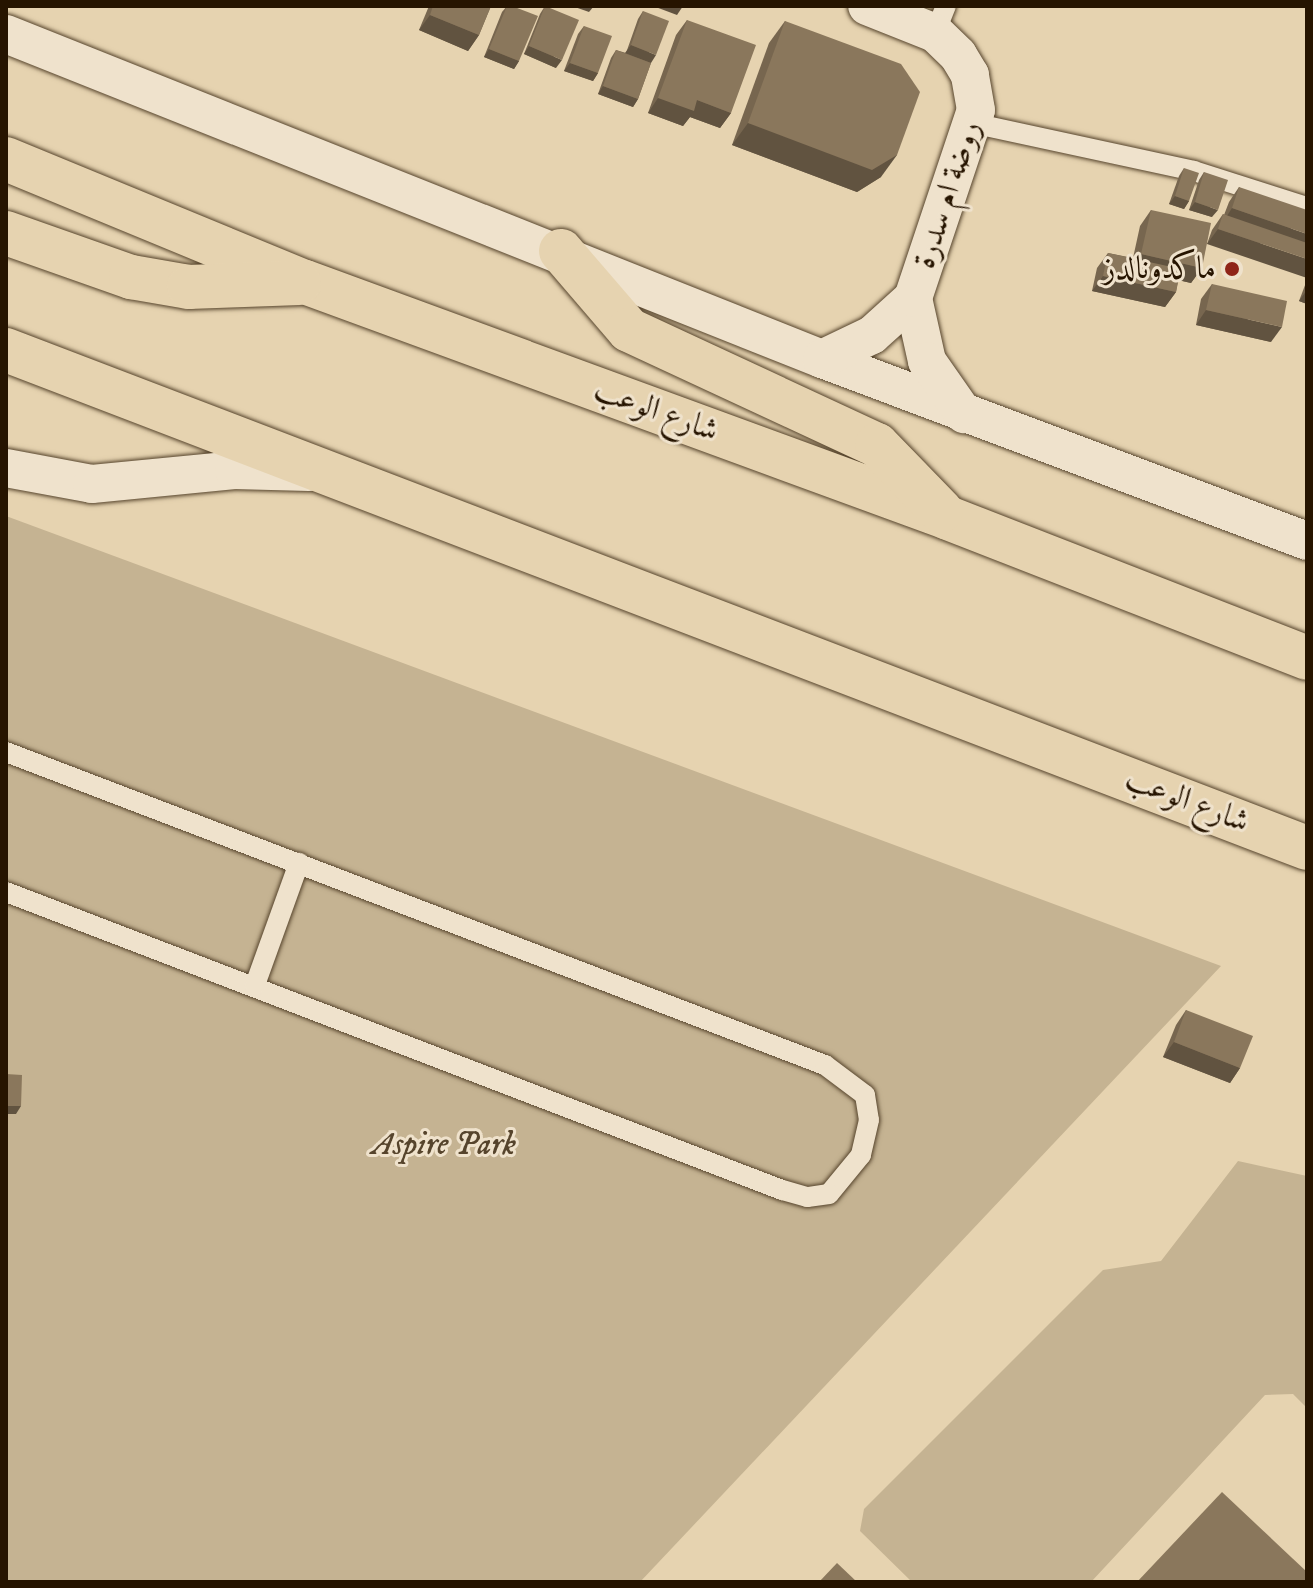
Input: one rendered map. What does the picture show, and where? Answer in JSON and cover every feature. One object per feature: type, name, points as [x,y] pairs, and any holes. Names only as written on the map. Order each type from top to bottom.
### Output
[{"type":"main road","name":"شارع الوعب","points":[[6,159],[305,282],[948,518],[1307,658]]},
{"type":"main road","points":[[6,233],[131,277],[189,287],[305,282]]},
{"type":"main road","points":[[561,251],[629,330],[877,445],[948,518]]},
{"type":"main road","name":"شارع الوعب","points":[[6,350],[350,479],[1307,848]]},
{"type":"street","name":"روضة ام سدرة","points":[[822,359],[872,335],[913,298],[976,110],[970,75],[940,20],[867,6]]},
{"type":"street","points":[[6,34],[561,251],[822,359],[1307,541]]},
{"type":"street","name":"روضة ام سدرة","points":[[913,298],[927,361],[964,414]]},
{"type":"street","name":"شارع الوعب","points":[[6,468],[92,484],[274,469],[350,479]]},
{"type":"lane","points":[[972,123],[1194,171],[1307,207]]},
{"type":"lane","points":[[6,752],[825,1065],[865,1095],[869,1120],[861,1155],[829,1194],[807,1197],[782,1190],[255,985],[6,892]]},
{"type":"lane","points":[[255,985],[299,863]]},
{"type":"green space","name":"Aspire Park","points":[[6,516],[1221,966],[640,1582],[6,1582]]},
{"type":"green space","points":[[1238,1161],[1307,1176],[1307,1408],[1293,1394],[1265,1395],[1091,1582],[912,1582],[860,1531],[864,1509],[1103,1270],[1161,1261]]},
{"type":"building","points":[[433,6],[491,6],[479,35],[430,15]]},
{"type":"building","points":[[507,6],[538,16],[519,61],[489,49]]},
{"type":"building","points":[[545,6],[579,20],[562,60],[529,46]]},
{"type":"building","points":[[643,11],[669,21],[656,55],[631,45]]},
{"type":"building","points":[[687,20],[756,45],[731,113],[697,100],[694,111],[658,98]]},
{"type":"building","points":[[785,21],[901,64],[920,92],[897,155],[872,170],[748,123]]},
{"type":"building","points":[[584,26],[612,36],[598,73],[570,63]]},
{"type":"building","points":[[616,50],[651,63],[638,99],[603,86]]},
{"type":"building","points":[[1184,168],[1199,173],[1189,201],[1175,196]]},
{"type":"building","points":[[1204,172],[1228,180],[1218,210],[1195,202]]},
{"type":"building","points":[[1239,187],[1307,210],[1307,234],[1232,208]]},
{"type":"building","points":[[1151,210],[1211,223],[1202,268],[1141,254]]},
{"type":"building","points":[[1223,214],[1307,243],[1307,259],[1218,229]]},
{"type":"building","points":[[1108,253],[1181,269],[1176,292],[1103,276]]},
{"type":"building","points":[[1212,284],[1287,301],[1282,327],[1206,310]]},
{"type":"building","points":[[1186,1010],[1253,1036],[1240,1068],[1174,1042]]},
{"type":"building","points":[[6,1074],[22,1075],[21,1106],[6,1106]]},
{"type":"building","points":[[1222,1492],[1307,1572],[1307,1582],[1137,1582]]},
{"type":"building","points":[[837,1563],[857,1582],[819,1582]]},
{"type":"place","name":"ماكدونالدز","points":[[1232,269]]}]
